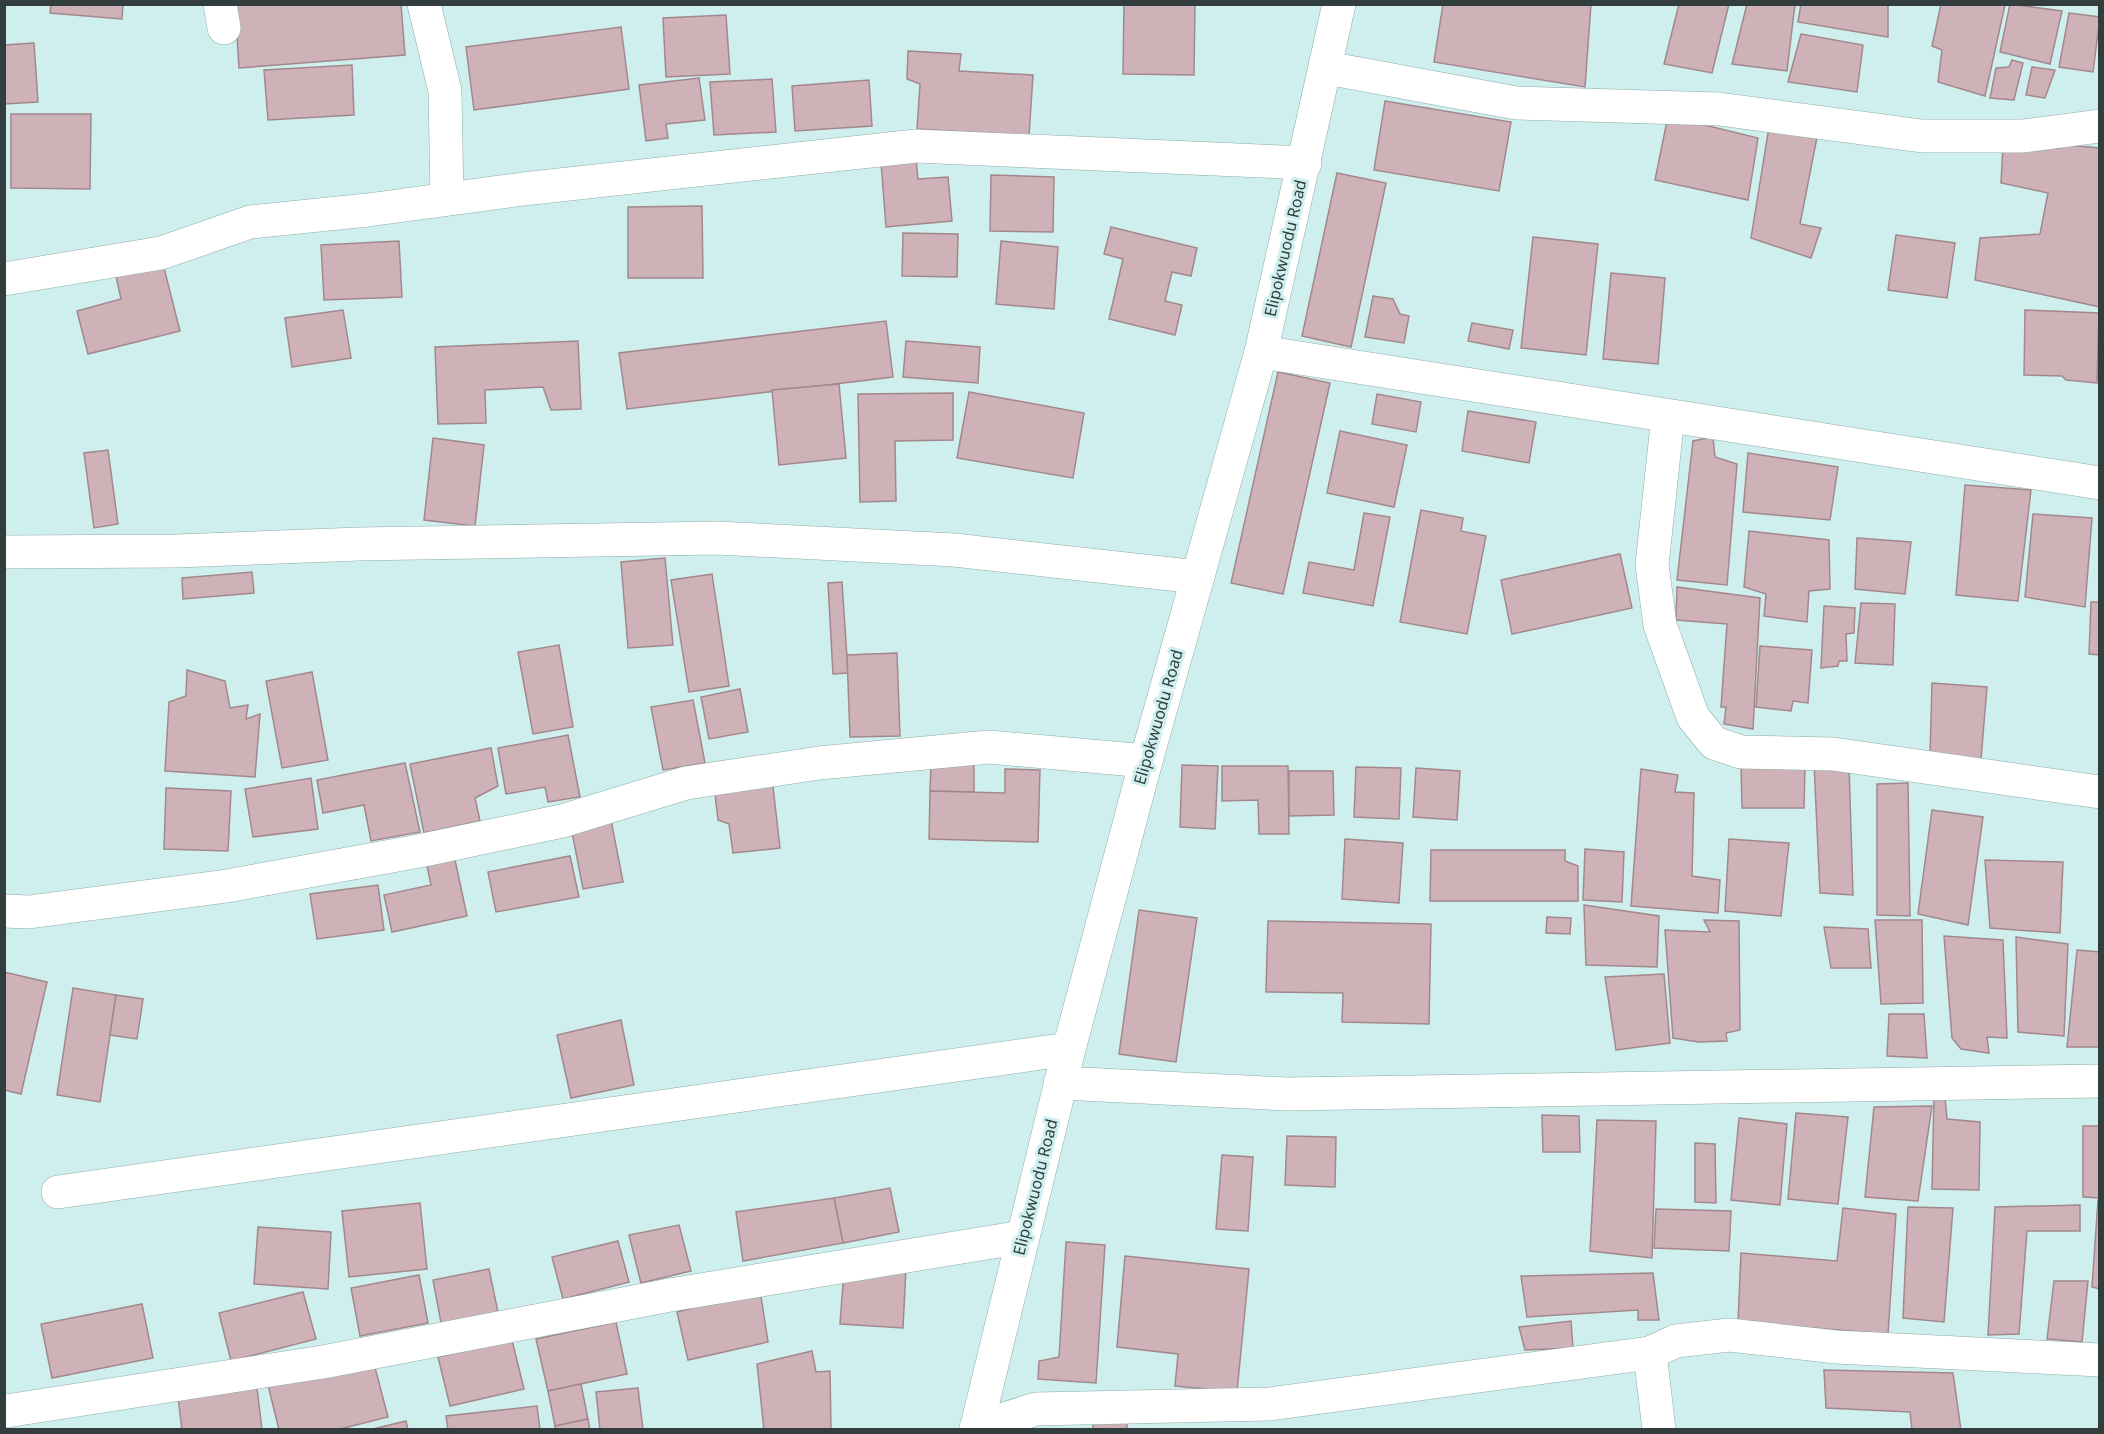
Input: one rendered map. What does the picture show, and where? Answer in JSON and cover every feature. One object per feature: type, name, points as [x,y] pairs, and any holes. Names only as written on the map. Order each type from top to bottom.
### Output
[{"type":"street","points":[[424,4],[445,91],[447,199]]},
{"type":"street","name":"Elipokwuodu Road","points":[[976,1429],[1060,1083],[1146,761],[1261,352],[1327,68],[1339,4]]},
{"type":"street","points":[[1327,68],[1516,103],[1719,109],[1922,136],[2023,136],[2100,126]]},
{"type":"street","points":[[4,279],[161,253],[250,222],[915,146],[1305,163]]},
{"type":"street","points":[[1261,352],[2100,483]]},
{"type":"street","points":[[1668,416],[1652,565],[1660,625],[1693,717],[1714,743],[1741,752],[1833,754],[2100,792]]},
{"type":"street","points":[[4,552],[177,551],[370,543],[717,538],[954,550],[1198,577]]},
{"type":"street","points":[[4,911],[29,912],[227,886],[408,853],[562,820],[686,783],[819,763],[989,747],[1146,761]]},
{"type":"street","points":[[58,1192],[1069,1049]]},
{"type":"street","points":[[1060,1083],[1287,1094],[2100,1081]]},
{"type":"street","points":[[6,1411],[323,1362],[670,1294],[1022,1237]]},
{"type":"street","points":[[976,1429],[1036,1409],[1270,1404],[1650,1353],[1676,1341],[1729,1335],[1836,1347],[2100,1360]]},
{"type":"street","points":[[1650,1353],[1659,1430]]},
{"type":"building","points":[[51,4],[123,4],[122,19],[50,13]]},
{"type":"building","points":[[235,4],[401,4],[405,55],[239,68]]},
{"type":"building","points":[[1124,4],[1195,4],[1194,75],[1123,74]]},
{"type":"building","points":[[1443,4],[1591,4],[1585,87],[1434,62]]},
{"type":"building","points":[[1679,4],[1729,4],[1712,73],[1664,64]]},
{"type":"building","points":[[1747,4],[1795,4],[1787,71],[1732,64]]},
{"type":"building","points":[[1801,4],[1888,4],[1888,37],[1798,22]]},
{"type":"building","points":[[1941,4],[2005,5],[1985,96],[1938,82],[1942,50],[1932,46]]},
{"type":"building","points":[[2010,4],[2062,11],[2050,64],[2000,52]]},
{"type":"building","points":[[2069,13],[2100,17],[2093,72],[2059,67]]},
{"type":"building","points":[[726,15],[730,74],[666,77],[663,18]]},
{"type":"building","points":[[621,27],[629,89],[474,110],[466,47]]},
{"type":"building","points":[[1801,34],[1863,45],[1857,92],[1788,82]]},
{"type":"building","points":[[34,43],[38,102],[4,104],[4,45]]},
{"type":"building","points":[[908,51],[961,54],[959,71],[1033,75],[1029,136],[917,129],[920,84],[907,79]]},
{"type":"building","points":[[2012,60],[2023,63],[2014,100],[1990,98],[1996,68],[2009,67]]},
{"type":"building","points":[[352,65],[354,115],[268,120],[264,70]]},
{"type":"building","points":[[2032,67],[2055,70],[2045,98],[2026,95]]},
{"type":"building","points":[[699,78],[705,120],[666,124],[668,138],[646,141],[639,85]]},
{"type":"building","points":[[772,79],[776,132],[714,135],[710,82]]},
{"type":"building","points":[[869,80],[872,126],[795,131],[792,86]]},
{"type":"building","points":[[1385,101],[1511,122],[1499,191],[1374,170]]},
{"type":"building","points":[[11,114],[91,114],[90,189],[11,188]]},
{"type":"building","points":[[1668,116],[1758,138],[1748,200],[1655,180]]},
{"type":"building","points":[[1770,121],[1818,132],[1800,224],[1821,228],[1811,258],[1751,238]]},
{"type":"building","points":[[2003,145],[2060,148],[2067,145],[2100,148],[2100,307],[1975,280],[1980,238],[2040,234],[2048,193],[2001,183]]},
{"type":"building","points":[[916,159],[918,179],[948,177],[952,221],[886,227],[881,162]]},
{"type":"building","points":[[1337,173],[1386,183],[1351,347],[1302,336]]},
{"type":"building","points":[[991,175],[1054,177],[1053,232],[990,231]]},
{"type":"building","points":[[702,206],[703,278],[628,278],[628,207]]},
{"type":"building","points":[[1111,227],[1197,248],[1191,276],[1172,272],[1165,301],[1182,305],[1175,335],[1109,319],[1123,259],[1104,254]]},
{"type":"building","points":[[903,233],[958,234],[957,277],[902,276]]},
{"type":"building","points":[[1896,235],[1955,243],[1947,298],[1888,290]]},
{"type":"building","points":[[1533,237],[1598,244],[1586,355],[1521,348]]},
{"type":"building","points":[[399,241],[402,297],[324,300],[321,245]]},
{"type":"building","points":[[1001,241],[1058,247],[1054,309],[996,304]]},
{"type":"building","points":[[163,264],[180,331],[88,354],[77,311],[121,299],[116,276]]},
{"type":"building","points":[[1611,273],[1665,278],[1658,364],[1603,359]]},
{"type":"building","points":[[1373,296],[1393,299],[1400,314],[1409,316],[1404,343],[1365,337]]},
{"type":"building","points":[[343,310],[351,358],[292,367],[285,318]]},
{"type":"building","points":[[2025,310],[2099,313],[2097,383],[2066,380],[2062,376],[2024,375]]},
{"type":"building","points":[[886,321],[893,377],[627,409],[619,353]]},
{"type":"building","points":[[1472,323],[1513,330],[1509,349],[1468,341]]},
{"type":"building","points":[[578,341],[581,409],[551,410],[543,387],[485,390],[486,423],[438,424],[435,347]]},
{"type":"building","points":[[906,341],[980,347],[978,383],[903,377]]},
{"type":"building","points":[[1278,372],[1330,383],[1283,594],[1231,583]]},
{"type":"building","points":[[839,384],[846,458],[779,465],[772,390]]},
{"type":"building","points":[[969,392],[1084,413],[1073,478],[957,458]]},
{"type":"building","points":[[953,393],[953,440],[895,441],[896,501],[860,502],[858,394]]},
{"type":"building","points":[[1377,394],[1421,402],[1416,432],[1372,424]]},
{"type":"building","points":[[1468,411],[1536,422],[1529,463],[1462,451]]},
{"type":"building","points":[[1340,431],[1407,445],[1394,507],[1327,493]]},
{"type":"building","points":[[1713,437],[1715,457],[1737,464],[1727,585],[1677,580],[1693,441]]},
{"type":"building","points":[[433,438],[484,445],[475,526],[424,520]]},
{"type":"building","points":[[108,450],[118,524],[94,528],[84,453]]},
{"type":"building","points":[[1748,453],[1838,467],[1830,520],[1743,512]]},
{"type":"building","points":[[1965,485],[2031,490],[2018,601],[1956,595]]},
{"type":"building","points":[[1421,510],[1463,518],[1461,531],[1486,536],[1467,634],[1400,622]]},
{"type":"building","points":[[1364,513],[1390,517],[1373,606],[1303,593],[1309,562],[1354,570]]},
{"type":"building","points":[[2033,514],[2092,518],[2085,607],[2025,597]]},
{"type":"building","points":[[1749,531],[1829,540],[1830,589],[1809,591],[1807,622],[1764,616],[1766,594],[1744,587]]},
{"type":"building","points":[[1857,538],[1911,542],[1905,594],[1855,589]]},
{"type":"building","points":[[1620,554],[1632,608],[1512,634],[1501,580]]},
{"type":"building","points":[[665,558],[673,645],[628,648],[621,562]]},
{"type":"building","points":[[252,572],[254,593],[183,599],[182,578]]},
{"type":"building","points":[[712,574],[729,686],[689,692],[671,580]]},
{"type":"building","points":[[842,582],[848,673],[833,674],[828,583]]},
{"type":"building","points":[[1677,587],[1760,598],[1753,729],[1724,724],[1726,707],[1721,707],[1727,624],[1676,620]]},
{"type":"building","points":[[2091,602],[2100,602],[2100,655],[2089,654]]},
{"type":"building","points":[[1861,603],[1895,604],[1893,665],[1855,663]]},
{"type":"building","points":[[1824,606],[1855,608],[1854,633],[1846,634],[1847,661],[1839,661],[1838,666],[1821,668]]},
{"type":"building","points":[[559,645],[573,727],[533,734],[518,652]]},
{"type":"building","points":[[1760,646],[1812,650],[1808,703],[1793,701],[1791,711],[1756,707]]},
{"type":"building","points":[[897,653],[900,736],[850,737],[847,655]]},
{"type":"building","points":[[187,670],[225,681],[230,708],[248,705],[246,719],[260,714],[255,777],[165,771],[169,702],[186,696]]},
{"type":"building","points":[[312,672],[328,760],[282,768],[266,681]]},
{"type":"building","points":[[1932,683],[1987,687],[1981,759],[1930,754]]},
{"type":"building","points":[[740,689],[748,732],[709,739],[701,697]]},
{"type":"building","points":[[693,700],[705,763],[663,770],[651,707]]},
{"type":"building","points":[[568,735],[580,797],[548,802],[545,787],[506,794],[498,748]]},
{"type":"building","points":[[491,748],[498,786],[475,798],[480,821],[424,833],[410,764]]},
{"type":"building","points":[[405,763],[420,832],[371,841],[364,805],[323,813],[317,780]]},
{"type":"building","points":[[1814,763],[1849,764],[1853,895],[1820,893]]},
{"type":"building","points":[[1741,764],[1805,767],[1804,808],[1742,808]]},
{"type":"building","points":[[974,765],[974,792],[930,791],[931,766]]},
{"type":"building","points":[[1182,765],[1218,766],[1215,829],[1180,827]]},
{"type":"building","points":[[1222,766],[1288,766],[1289,834],[1259,834],[1258,800],[1222,801]]},
{"type":"building","points":[[1356,767],[1401,768],[1399,819],[1354,817]]},
{"type":"building","points":[[1416,768],[1460,771],[1457,820],[1413,817]]},
{"type":"building","points":[[1005,769],[1040,770],[1038,842],[929,839],[930,791],[1005,793]]},
{"type":"building","points":[[1641,769],[1678,775],[1675,792],[1694,793],[1692,876],[1720,880],[1718,913],[1631,906]]},
{"type":"building","points":[[1289,771],[1333,771],[1334,815],[1289,816]]},
{"type":"building","points":[[311,778],[318,829],[253,837],[245,789]]},
{"type":"building","points":[[772,778],[780,848],[733,853],[729,824],[718,820],[714,785]]},
{"type":"building","points":[[1908,783],[1910,916],[1877,915],[1877,784]]},
{"type":"building","points":[[166,788],[231,791],[228,851],[164,849]]},
{"type":"building","points":[[1932,810],[1983,817],[1968,925],[1918,914]]},
{"type":"building","points":[[611,820],[623,882],[583,889],[571,827]]},
{"type":"building","points":[[1345,839],[1403,843],[1399,903],[1342,899]]},
{"type":"building","points":[[1729,839],[1789,843],[1781,916],[1725,911]]},
{"type":"building","points":[[1585,849],[1624,852],[1622,902],[1583,900]]},
{"type":"building","points":[[1431,850],[1565,850],[1565,861],[1578,866],[1578,901],[1430,901]]},
{"type":"building","points":[[454,855],[467,916],[392,932],[384,895],[431,885],[426,861]]},
{"type":"building","points":[[570,856],[579,897],[496,912],[488,872]]},
{"type":"building","points":[[1985,860],[2063,862],[2060,933],[1990,928]]},
{"type":"building","points":[[378,885],[384,930],[317,939],[310,894]]},
{"type":"building","points":[[1584,905],[1659,916],[1657,967],[1586,965]]},
{"type":"building","points":[[1139,910],[1197,918],[1176,1062],[1119,1054]]},
{"type":"building","points":[[1547,917],[1571,918],[1570,934],[1546,933]]},
{"type":"building","points":[[1704,920],[1739,921],[1740,1030],[1726,1033],[1727,1041],[1699,1042],[1673,1038],[1665,930],[1710,932]]},
{"type":"building","points":[[1875,920],[1922,920],[1923,1003],[1881,1004]]},
{"type":"building","points":[[1268,921],[1431,924],[1429,1024],[1342,1022],[1343,993],[1266,992]]},
{"type":"building","points":[[1824,927],[1868,929],[1871,968],[1831,968]]},
{"type":"building","points":[[1944,936],[2003,940],[2007,1038],[1987,1037],[1989,1053],[1961,1049],[1952,1038]]},
{"type":"building","points":[[2016,937],[2068,944],[2064,1036],[2018,1032]]},
{"type":"building","points":[[2077,950],[2100,952],[2100,1047],[2067,1047]]},
{"type":"building","points":[[4,972],[47,982],[21,1094],[4,1090]]},
{"type":"building","points":[[1664,974],[1670,1043],[1616,1050],[1605,977]]},
{"type":"building","points":[[73,988],[116,995],[100,1102],[57,1095]]},
{"type":"building","points":[[116,995],[143,999],[137,1039],[110,1035]]},
{"type":"building","points":[[1889,1014],[1924,1014],[1927,1058],[1887,1056]]},
{"type":"building","points":[[621,1020],[634,1085],[571,1098],[557,1035]]},
{"type":"building","points":[[1934,1097],[1945,1098],[1947,1119],[1980,1122],[1979,1190],[1932,1189]]},
{"type":"building","points":[[1932,1106],[1918,1201],[1865,1197],[1874,1107]]},
{"type":"building","points":[[1796,1113],[1848,1117],[1838,1204],[1788,1199]]},
{"type":"building","points":[[1542,1115],[1579,1116],[1580,1152],[1543,1152]]},
{"type":"building","points":[[1739,1118],[1787,1124],[1780,1205],[1731,1200]]},
{"type":"building","points":[[1597,1120],[1656,1121],[1652,1258],[1590,1251]]},
{"type":"building","points":[[2083,1126],[2100,1126],[2100,1198],[2083,1197]]},
{"type":"building","points":[[1287,1136],[1336,1137],[1335,1187],[1285,1185]]},
{"type":"building","points":[[1695,1143],[1715,1144],[1716,1203],[1695,1202]]},
{"type":"building","points":[[1222,1155],[1253,1157],[1248,1231],[1216,1229]]},
{"type":"building","points":[[890,1188],[899,1232],[843,1243],[834,1198]]},
{"type":"building","points":[[834,1198],[843,1243],[743,1261],[736,1212]]},
{"type":"building","points":[[2098,1200],[2100,1200],[2100,1289],[2092,1287]]},
{"type":"building","points":[[420,1203],[427,1269],[349,1277],[342,1211]]},
{"type":"building","points":[[2080,1205],[2080,1231],[2027,1231],[2019,1334],[1988,1335],[1995,1207]]},
{"type":"building","points":[[1908,1207],[1953,1208],[1944,1322],[1903,1318]]},
{"type":"building","points":[[1843,1208],[1896,1214],[1888,1334],[1738,1322],[1741,1253],[1837,1261]]},
{"type":"building","points":[[1656,1209],[1731,1211],[1729,1251],[1654,1248]]},
{"type":"building","points":[[679,1225],[691,1271],[641,1283],[629,1235]]},
{"type":"building","points":[[258,1227],[331,1232],[328,1289],[254,1284]]},
{"type":"building","points":[[618,1241],[629,1282],[563,1299],[552,1257]]},
{"type":"building","points":[[1066,1242],[1105,1245],[1096,1383],[1038,1379],[1039,1361],[1059,1357]]},
{"type":"building","points":[[1125,1256],[1249,1269],[1237,1392],[1175,1386],[1178,1354],[1117,1347]]},
{"type":"building","points":[[906,1268],[903,1328],[840,1324],[844,1270]]},
{"type":"building","points":[[489,1269],[499,1317],[442,1328],[433,1280]]},
{"type":"building","points":[[1653,1273],[1659,1320],[1638,1320],[1638,1310],[1527,1317],[1521,1276]]},
{"type":"building","points":[[419,1275],[428,1323],[360,1336],[351,1288]]},
{"type":"building","points":[[2054,1281],[2088,1281],[2082,1342],[2047,1339]]},
{"type":"building","points":[[760,1290],[768,1342],[688,1360],[677,1312]]},
{"type":"building","points":[[303,1292],[316,1339],[231,1361],[219,1313]]},
{"type":"building","points":[[142,1304],[153,1358],[52,1378],[41,1324]]},
{"type":"building","points":[[1571,1321],[1573,1348],[1525,1350],[1519,1327]]},
{"type":"building","points":[[616,1322],[627,1374],[548,1391],[536,1339]]},
{"type":"building","points":[[512,1340],[524,1389],[450,1406],[438,1357]]},
{"type":"building","points":[[812,1351],[816,1372],[830,1371],[831,1430],[764,1430],[757,1364]]},
{"type":"building","points":[[373,1360],[388,1417],[336,1430],[279,1430],[268,1385]]},
{"type":"building","points":[[1824,1370],[1953,1373],[1961,1430],[1912,1430],[1910,1412],[1826,1408]]},
{"type":"building","points":[[581,1384],[588,1419],[555,1426],[548,1391]]},
{"type":"building","points":[[257,1388],[262,1430],[182,1430],[178,1397]]},
{"type":"building","points":[[638,1388],[643,1430],[600,1430],[596,1392]]},
{"type":"building","points":[[537,1406],[540,1430],[448,1430],[446,1416]]},
{"type":"building","points":[[588,1419],[590,1430],[555,1430],[555,1426]]},
{"type":"building","points":[[406,1421],[408,1430],[369,1430]]},
{"type":"building","points":[[1093,1423],[1127,1423],[1127,1430],[1093,1430]]}]
